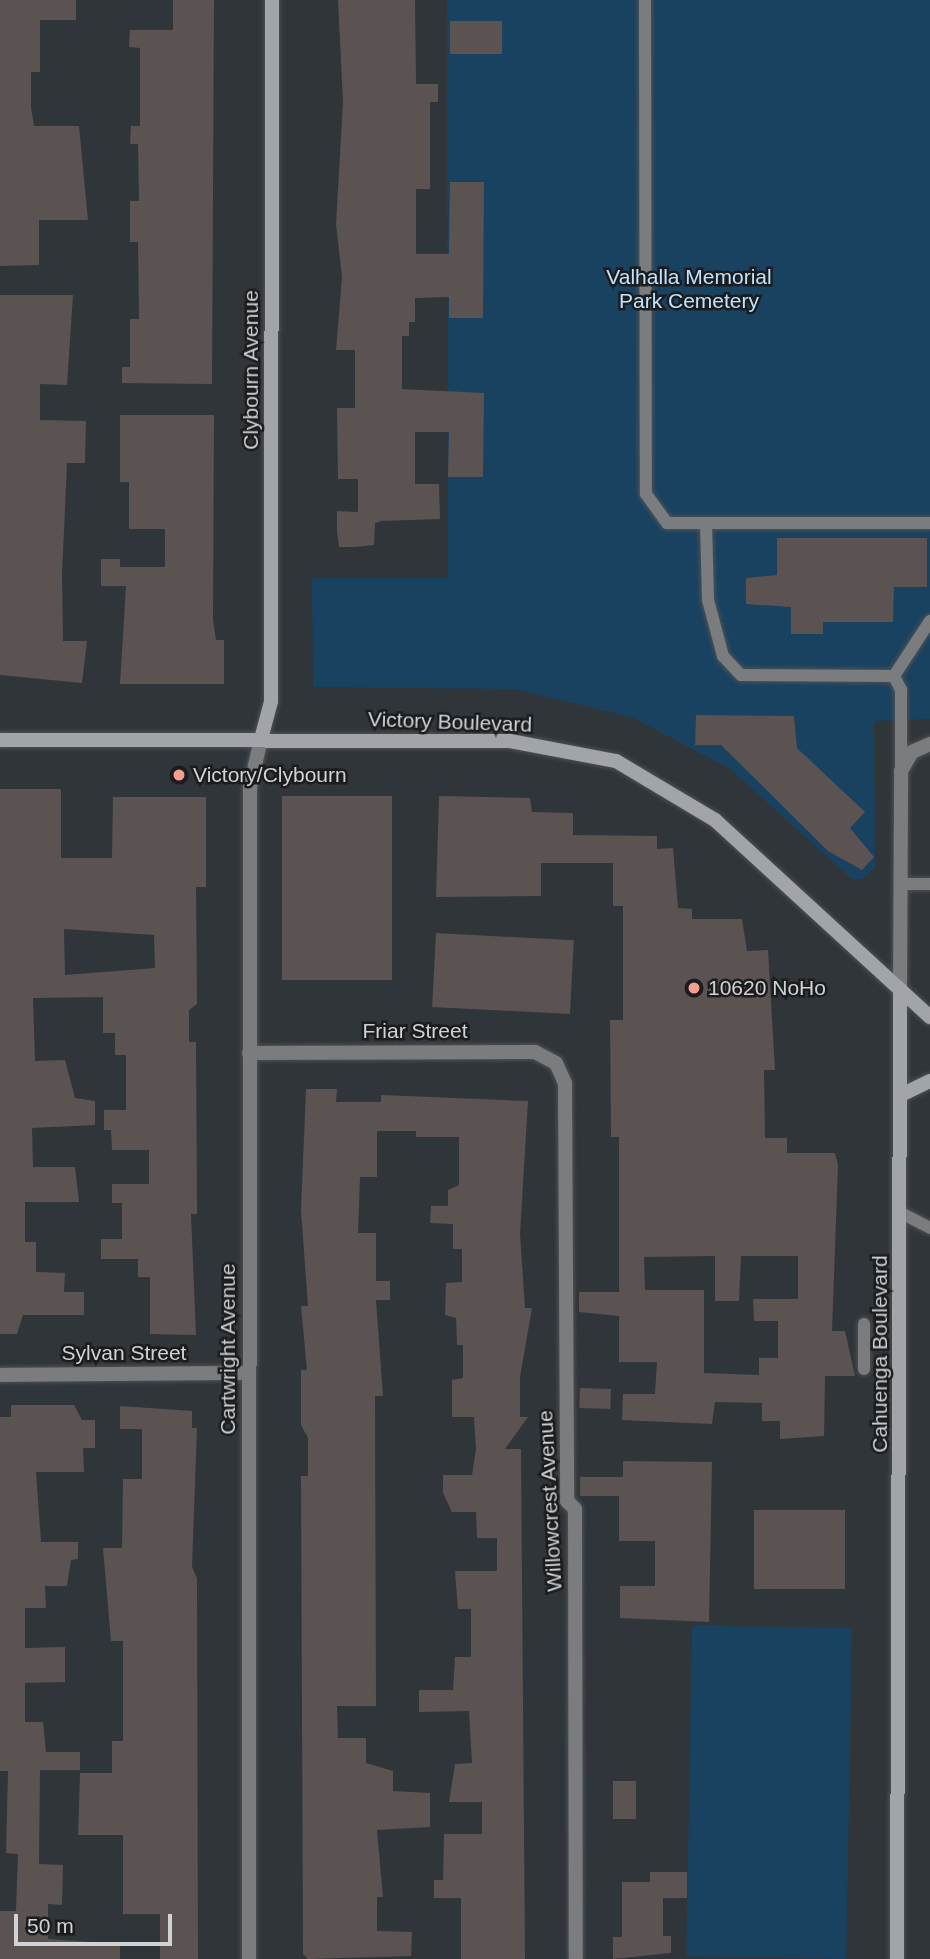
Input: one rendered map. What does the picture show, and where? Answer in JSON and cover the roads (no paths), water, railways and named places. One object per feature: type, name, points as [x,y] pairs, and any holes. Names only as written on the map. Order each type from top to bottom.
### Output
[{"type":"main road","name":"Clybourn Avenue","points":[[261,739],[271,701],[272,0]]},
{"type":"main road","name":"Victory Boulevard","points":[[0,740],[510,741],[616,761],[715,820],[930,1017]]},
{"type":"main road","name":"Cahuenga Boulevard","points":[[897,1959],[900,989]]},
{"type":"main road","points":[[901,1095],[930,1081]]},
{"type":"street","name":"Cartwright Avenue","points":[[249,1959],[250,787],[261,739]]},
{"type":"street","points":[[901,771],[912,752],[930,744]]},
{"type":"street","name":"Cahuenga Boulevard","points":[[900,989],[901,771]]},
{"type":"street","name":"Friar Street","points":[[249,1052],[536,1052],[556,1063],[565,1083]]},
{"type":"street","name":"Willowcrest Avenue","points":[[565,1083],[567,1501],[575,1509],[576,1959]]},
{"type":"street","name":"Sylvan Street","points":[[0,1375],[249,1373]]},
{"type":"lane","points":[[645,0],[646,494],[667,523],[930,523]]},
{"type":"lane","points":[[706,523],[708,600],[723,656],[741,675],[894,676]]},
{"type":"lane","points":[[894,676],[930,621]]},
{"type":"lane","points":[[894,676],[901,690],[901,771]]},
{"type":"lane","points":[[901,884],[930,884]]},
{"type":"lane","points":[[901,1213],[930,1228]]},
{"type":"lane","points":[[864,1324],[864,1369]]},
{"type":"place","name":"Victory/Clybourn","points":[[179,775]]},
{"type":"place","name":"10620 NoHo","points":[[694,988]]},
{"type":"park label","name":"Valhalla Memorial Park Cemetery","points":[[689,289]]}]
